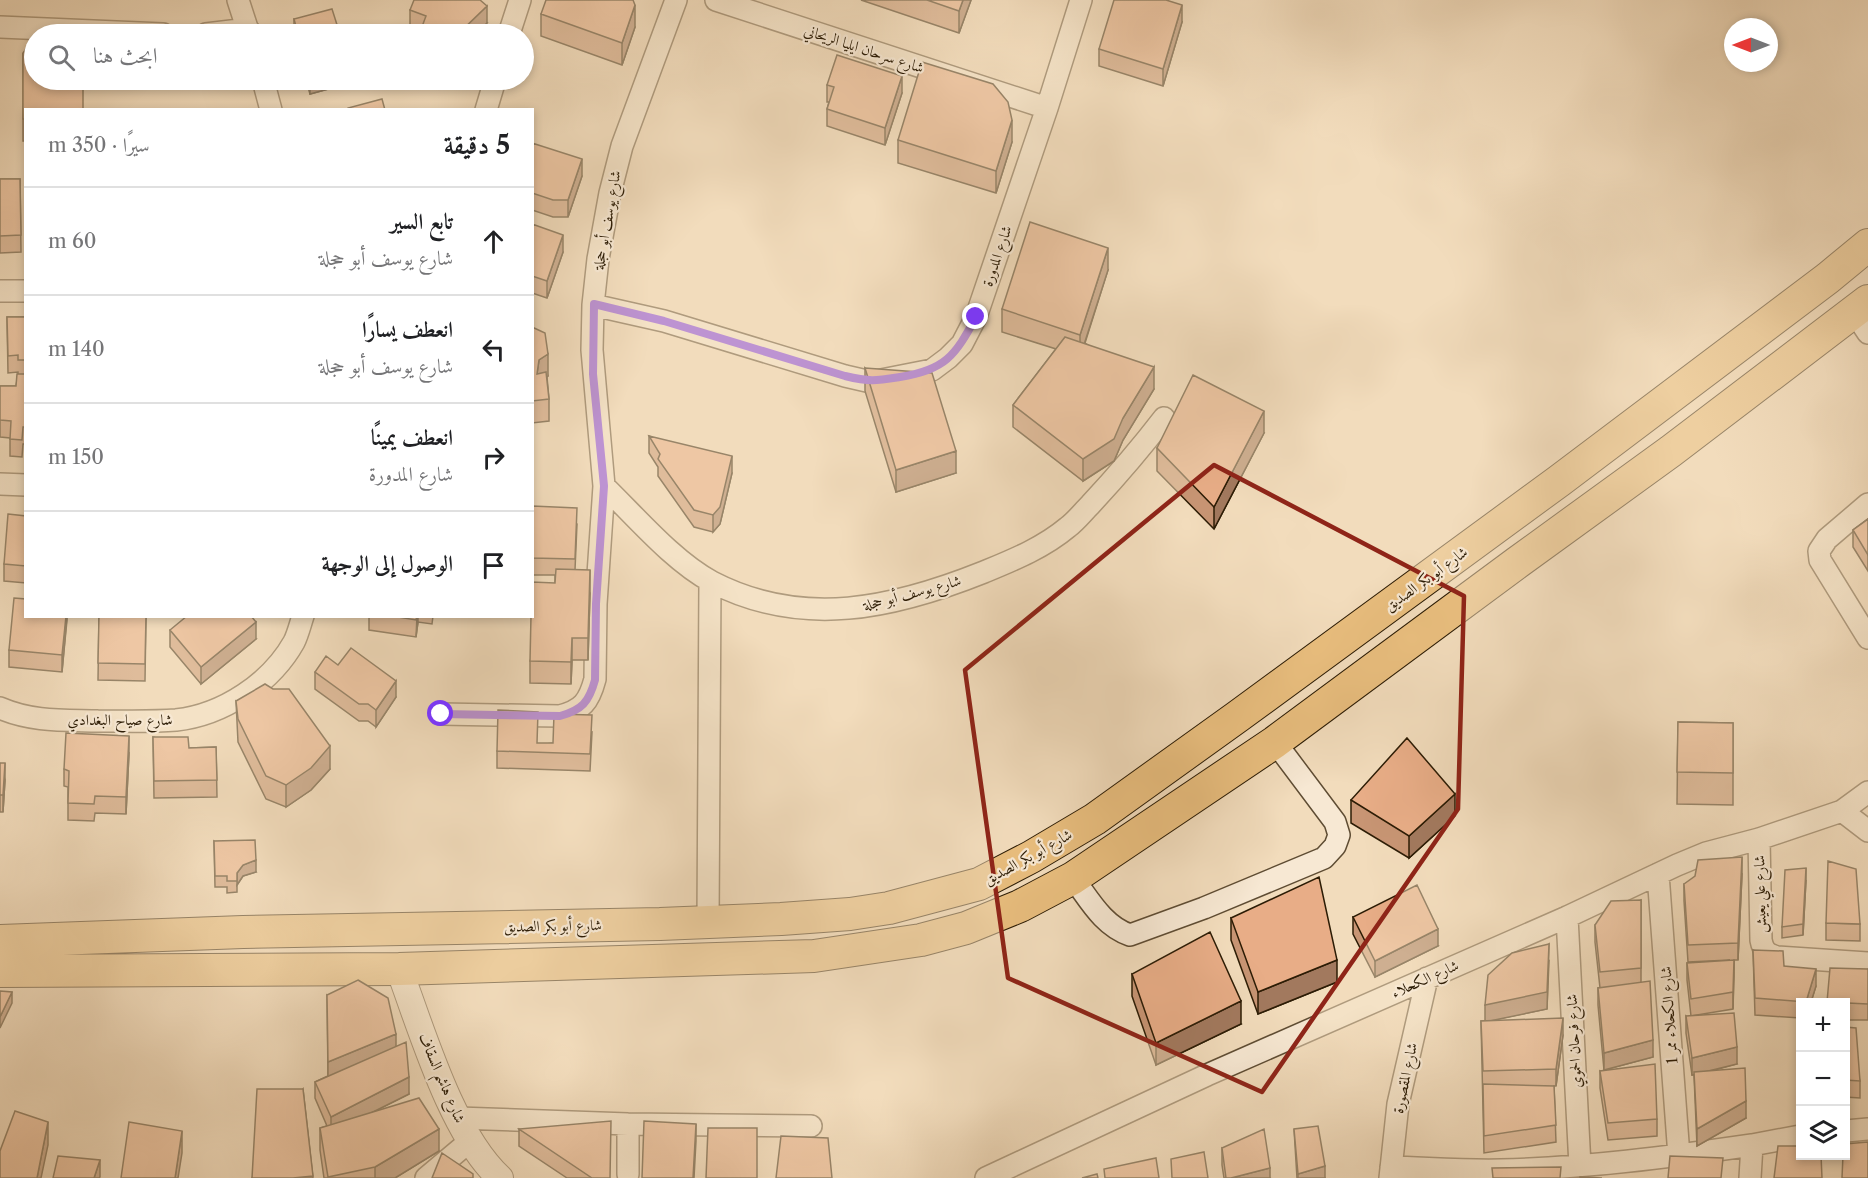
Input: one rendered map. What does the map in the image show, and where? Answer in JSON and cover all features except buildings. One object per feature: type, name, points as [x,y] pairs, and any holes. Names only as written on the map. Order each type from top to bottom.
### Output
[{"type":"main road","name":"شارع أبو بكر الصديق","points":[[0,941],[243,932],[708,922],[850,914],[889,908],[979,884],[1031,857],[1095,819],[1247,710],[1568,474],[1828,278],[1868,245]]},
{"type":"main road","points":[[0,971],[399,969],[814,956],[921,940],[966,928],[1020,906],[1073,878],[1275,742],[1518,562],[1863,315]]},
{"type":"main road","points":[[243,932],[232,941],[230,954],[238,966],[244,969]]},
{"type":"street","points":[[238,0],[246,24]]},
{"type":"street","points":[[512,24],[520,0]]},
{"type":"street","name":"شارع يوسف أبو حجلة","points":[[441,714],[554,716],[576,711],[583,705],[589,697],[595,680],[596,604],[604,486],[593,374],[594,304],[598,259],[614,175],[622,146],[676,0]]},
{"type":"street","name":"شارع سرحان ايليا الريحاني","points":[[716,0],[1047,108]]},
{"type":"street","name":"شارع المدورة","points":[[594,304],[664,321],[871,382],[932,370],[962,344],[976,317],[1081,0]]},
{"type":"street","points":[[0,27],[24,28]]},
{"type":"street","points":[[266,90],[270,108]]},
{"type":"street","points":[[487,108],[492,90]]},
{"type":"street","points":[[0,291],[24,291]]},
{"type":"street","name":"شارع يوسف أبو حجلة","points":[[604,486],[669,550],[710,581],[732,592],[760,601],[807,609],[850,610],[910,597],[958,582],[1038,548],[1068,527],[1139,450],[1164,418]]},
{"type":"street","points":[[0,484],[24,485]]},
{"type":"street","points":[[1868,504],[1827,538],[1819,550],[1820,560],[1868,638]]},
{"type":"street","points":[[708,922],[710,581]]},
{"type":"street","name":"شارع صياح البغدادي","points":[[0,708],[15,714],[48,720],[169,720],[200,715],[219,708],[258,685],[276,668],[294,641],[302,618]]},
{"type":"street","points":[[1073,878],[1105,921],[1119,932],[1130,935],[1204,908],[1324,858],[1335,846],[1340,835],[1335,822],[1275,742]]},
{"type":"street","name":"شارع الكحلاء","points":[[986,1178],[1207,1075],[1567,917],[1658,874],[1706,853],[1759,839],[1842,811],[1868,792]]},
{"type":"street","points":[[1842,811],[1868,831]]},
{"type":"street","name":"شارع علي يعيش","points":[[1759,839],[1761,940],[1762,947],[1768,954],[1777,957],[1868,963]]},
{"type":"street","name":"شارع الكحلاء ممر 1","points":[[1658,874],[1679,1156]]},
{"type":"street","name":"شارع فرحان الحموي","points":[[1567,917],[1580,1166]]},
{"type":"street","name":"شارع هاشم السقاف","points":[[399,969],[439,1074],[464,1129],[487,1166],[500,1178]]},
{"type":"street","name":"شارع المقصورة","points":[[1391,1173],[1398,1104],[1427,978]]},
{"type":"street","points":[[628,1124],[628,1174]]},
{"type":"street","points":[[426,1178],[464,1129],[628,1124],[811,1126]]},
{"type":"street","points":[[1850,1131],[1868,1129]]},
{"type":"street","points":[[1391,1173],[1580,1166],[1679,1156],[1796,1137]]},
{"type":"street","points":[[1750,1178],[1752,1145]]},
{"type":"highlighted area","points":[[1214,465],[1464,596],[1458,809],[1262,1092],[1008,978],[965,670]]},
{"type":"route","points":[[441,714],[560,716],[576,711],[589,697],[595,680],[596,604],[604,486],[593,374],[594,304],[712,334],[871,382],[932,370],[962,344],[976,317]]}]
